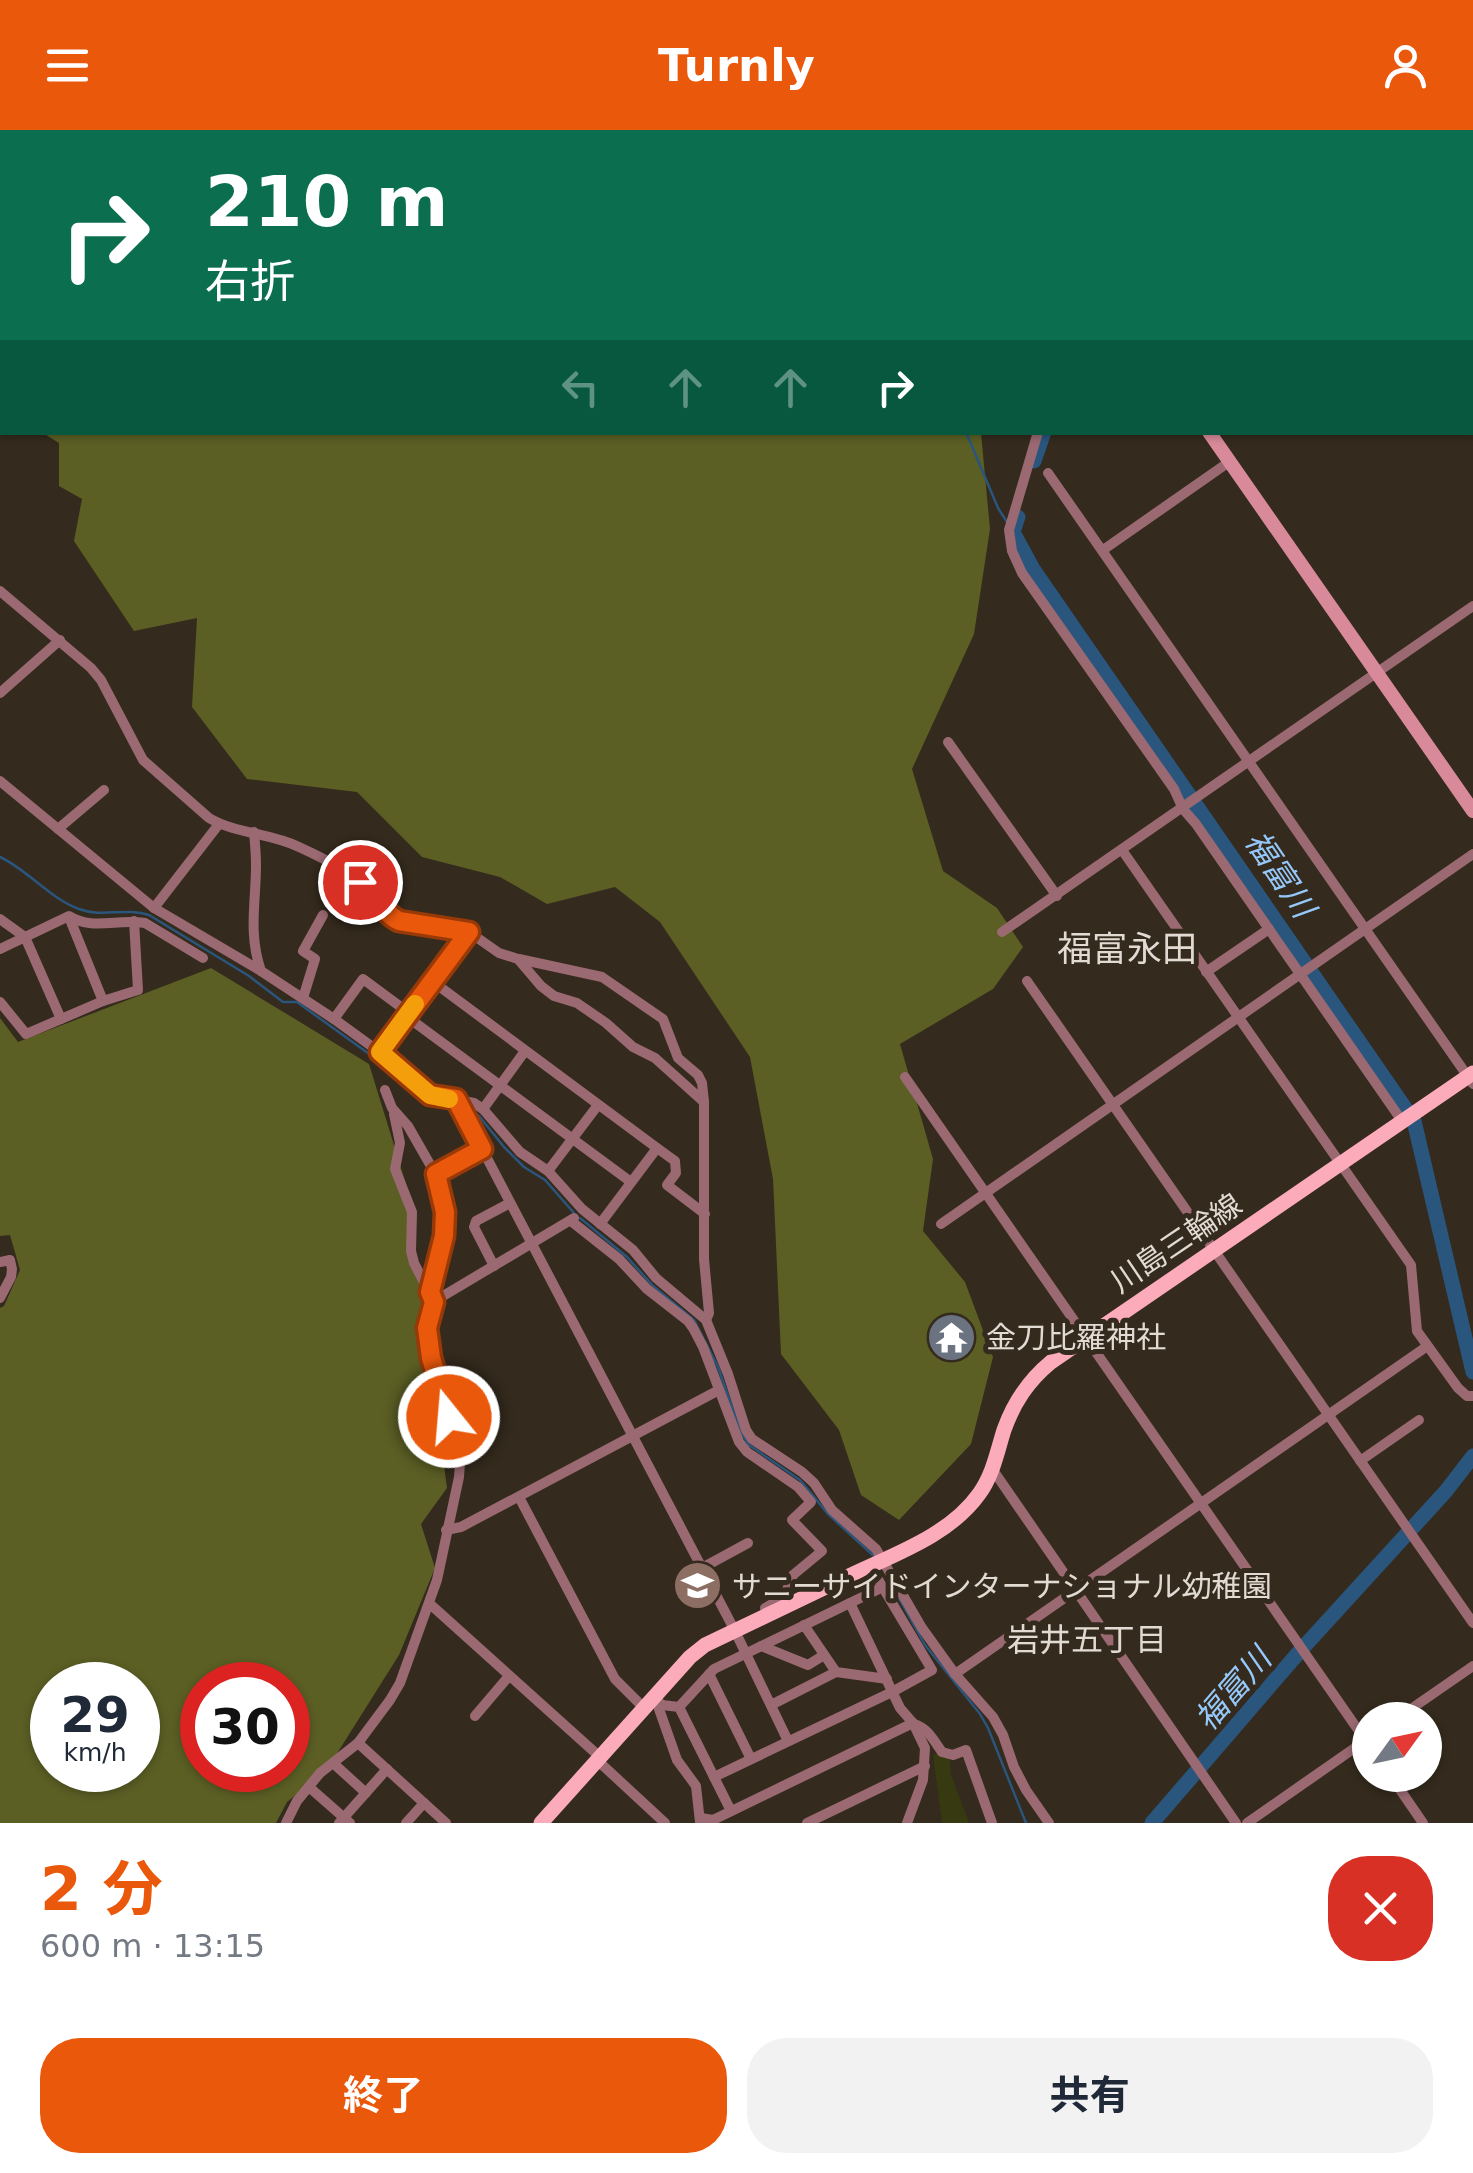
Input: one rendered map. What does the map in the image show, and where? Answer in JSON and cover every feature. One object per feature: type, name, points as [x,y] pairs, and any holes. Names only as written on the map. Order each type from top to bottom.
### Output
[{"type":"main road","name":"川島三輪線","points":[[541,1823],[705,1645],[950,1524],[980,1494],[1006,1426],[1034,1376],[1407,1117],[1471,1078]]},
{"type":"street","points":[[1037,435],[1010,526],[1012,551],[1022,573],[1269,929],[1407,1117]]},
{"type":"street","points":[[1211,435],[1473,812]]},
{"type":"street","points":[[1102,550],[1229,462]]},
{"type":"street","points":[[1048,473],[1471,1078]]},
{"type":"street","points":[[0,591],[91,668],[143,760],[219,824],[300,847],[360,882],[399,921],[469,932],[499,953],[602,977],[663,1019],[678,1058],[702,1083],[704,1259],[710,1313],[706,1320]]},
{"type":"street","points":[[1002,932],[1473,607]]},
{"type":"street","points":[[0,693],[60,640]]},
{"type":"street","points":[[948,742],[1057,896]]},
{"type":"street","points":[[0,781],[154,908],[334,1019],[430,1095],[459,1107],[474,1103],[483,1109],[520,1152],[548,1171],[576,1215],[647,1288],[688,1321],[703,1347],[734,1432],[747,1452],[786,1477],[811,1502],[792,1520],[822,1551],[793,1574],[780,1601],[733,1628]]},
{"type":"street","points":[[58,829],[104,790]]},
{"type":"street","points":[[154,908],[219,824]]},
{"type":"street","points":[[254,832],[252,930],[261,971]]},
{"type":"street","points":[[1122,850],[1411,1265],[1417,1331],[1458,1388],[1472,1396]]},
{"type":"street","points":[[941,1224],[1473,854]]},
{"type":"street","points":[[303,998],[314,959],[303,952],[323,915]]},
{"type":"street","points":[[69,916],[81,924],[144,923],[202,958]]},
{"type":"street","points":[[0,949],[69,916]]},
{"type":"street","points":[[69,916],[103,1001]]},
{"type":"street","points":[[0,918],[25,937],[61,1018]]},
{"type":"street","points":[[0,1002],[26,1034],[138,990],[134,921]]},
{"type":"street","points":[[1206,972],[1269,929]]},
{"type":"street","points":[[380,1052],[469,932]]},
{"type":"street","points":[[518,959],[554,996],[577,1003],[633,1047],[656,1058],[704,1102]]},
{"type":"street","points":[[334,1019],[363,979],[630,1182]]},
{"type":"street","points":[[432,981],[675,1161],[676,1173],[666,1185],[705,1214]]},
{"type":"street","points":[[1026,981],[1473,1623]]},
{"type":"street","points":[[483,1109],[526,1051]]},
{"type":"street","points":[[906,1076],[1352,1718]]},
{"type":"street","points":[[385,1090],[400,1143],[395,1169],[412,1212],[411,1250],[432,1297]]},
{"type":"street","points":[[548,1171],[598,1105]]},
{"type":"street","points":[[459,1107],[702,1568],[788,1741]]},
{"type":"street","points":[[310,1785],[358,1743],[400,1683],[437,1580],[459,1477],[460,1462],[428,1346],[427,1328],[445,1212],[436,1174],[408,1126],[392,1108]]},
{"type":"street","points":[[600,1224],[657,1148]]},
{"type":"street","points":[[436,1174],[482,1149]]},
{"type":"street","points":[[494,1266],[474,1228],[476,1221],[510,1204]]},
{"type":"street","points":[[432,1297],[494,1266],[576,1215]]},
{"type":"street","points":[[576,1215],[600,1224],[633,1250],[656,1278],[706,1320],[746,1430],[752,1439],[802,1472],[832,1510],[876,1549],[882,1588],[932,1670],[714,1777]]},
{"type":"street","points":[[0,1262],[10,1260],[12,1269],[0,1298]]},
{"type":"street","points":[[956,1674],[1426,1347]]},
{"type":"street","points":[[446,1530],[461,1526],[719,1390]]},
{"type":"street","points":[[1360,1461],[1419,1420]]},
{"type":"street","points":[[992,1470],[1236,1823]]},
{"type":"street","points":[[519,1496],[614,1679],[659,1709],[677,1760],[696,1786],[700,1820],[713,1820],[913,1724],[922,1726],[946,1753],[966,1750],[992,1823]]},
{"type":"street","points":[[702,1568],[748,1543]]},
{"type":"street","points":[[877,1563],[956,1674],[993,1717],[1026,1790],[1049,1823]]},
{"type":"street","points":[[679,1706],[714,1668],[882,1588]]},
{"type":"street","points":[[807,1596],[818,1618]]},
{"type":"street","points":[[850,1603],[900,1708],[925,1748],[923,1780],[906,1823]]},
{"type":"street","points":[[430,1604],[598,1759],[651,1819],[665,1823]]},
{"type":"street","points":[[804,1625],[836,1672]]},
{"type":"street","points":[[761,1646],[808,1665],[824,1654]]},
{"type":"street","points":[[1421,1702],[1473,1666]]},
{"type":"street","points":[[771,1704],[836,1672],[887,1679]]},
{"type":"street","points":[[709,1674],[750,1759]]},
{"type":"street","points":[[475,1716],[509,1676]]},
{"type":"street","points":[[653,1703],[679,1706]]},
{"type":"street","points":[[679,1706],[731,1811]]},
{"type":"street","points":[[358,1743],[446,1823]]},
{"type":"street","points":[[1246,1823],[1352,1753]]},
{"type":"street","points":[[333,1763],[366,1793]]},
{"type":"street","points":[[807,1823],[925,1766]]},
{"type":"street","points":[[310,1787],[344,1821],[387,1769]]},
{"type":"street","points":[[290,1820],[306,1792]]},
{"type":"street","points":[[1402,1792],[1423,1823]]},
{"type":"street","points":[[406,1823],[424,1803]]},
{"type":"shaded area","points":[[949,1749],[951,1775],[969,1823],[942,1823],[933,1755]]},
{"type":"green space","points":[[46,435],[981,435],[990,529],[974,634],[912,769],[943,871],[997,908],[1023,947],[993,989],[900,1044],[933,1159],[923,1231],[965,1282],[993,1357],[971,1444],[899,1520],[861,1495],[839,1430],[781,1354],[773,1179],[750,1057],[660,922],[615,887],[547,904],[500,877],[422,857],[357,792],[247,779],[192,707],[197,618],[134,631],[74,541],[82,499],[59,486],[59,443]]},
{"type":"green space","points":[[211,968],[369,1064],[406,1184],[447,1488],[421,1524],[435,1568],[399,1655],[326,1771],[310,1784],[310,1662],[180,1662],[180,1792],[300,1792],[287,1802],[276,1823],[0,1823],[0,1308],[20,1270],[10,1235],[0,1236],[0,1018],[18,1042]]},
{"type":"waterway","points":[[967,435],[1007,522]]},
{"type":"waterway","name":"福富川","points":[[1034,461],[1043,435]]},
{"type":"waterway","name":"福富川","points":[[1018,517],[1013,532],[1033,569],[1414,1121],[1473,1372]]},
{"type":"waterway","points":[[0,857],[79,909],[149,915],[249,976],[283,1002],[297,1002],[390,1069],[426,1102],[457,1109]]},
{"type":"waterway","points":[[465,1110],[479,1116],[504,1147],[524,1167],[545,1180],[574,1213]]},
{"type":"waterway","points":[[580,1218],[694,1320],[718,1367],[741,1433],[749,1445],[800,1480],[828,1514],[876,1558]]},
{"type":"waterway","name":"福富川","points":[[1152,1823],[1473,1456]]},
{"type":"waterway","points":[[895,1591],[925,1645],[988,1728],[1026,1823]]},
{"type":"slow traffic","points":[[415,1004],[380,1052],[430,1095],[449,1099]]},
{"type":"place","name":"金刀比羅神社","points":[[951,1337]]},
{"type":"place","name":"サニーサイドインターナショナル幼稚園","points":[[697,1586]]},
{"type":"district","name":"福富永田","points":[[1127,949]]},
{"type":"district","name":"岩井五丁目","points":[[1087,1640]]},
{"type":"route","points":[[360,882],[399,921],[469,932],[380,1052],[430,1095],[456,1099],[482,1149],[436,1174],[445,1212],[444,1236],[430,1292],[434,1302],[427,1328],[428,1346],[449,1417]]}]
